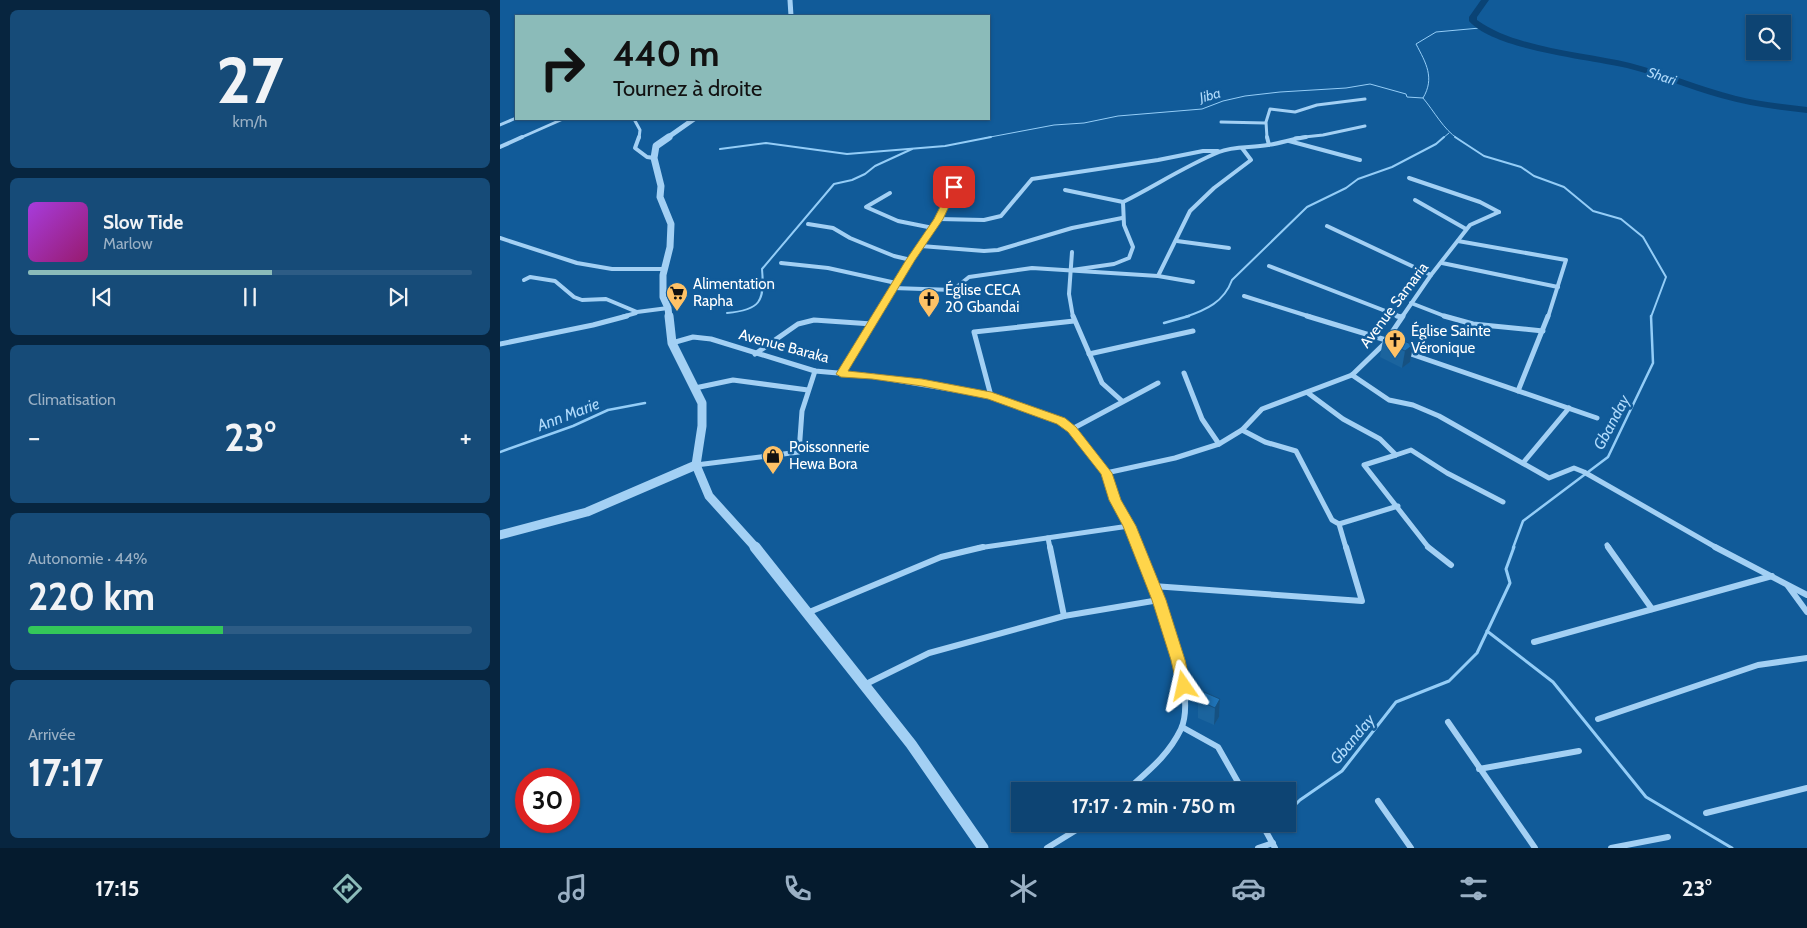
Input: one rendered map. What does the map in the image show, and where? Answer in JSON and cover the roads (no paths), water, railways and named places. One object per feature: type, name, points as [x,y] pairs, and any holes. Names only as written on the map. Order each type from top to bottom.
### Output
[{"type":"street","points":[[790,0],[791,15]]},
{"type":"street","points":[[1269,145],[1265,124],[1266,116],[1270,110],[1295,112],[1317,105],[1365,99]]},
{"type":"street","points":[[500,125],[515,118]]},
{"type":"street","points":[[500,147],[561,120]]},
{"type":"street","points":[[635,120],[641,127],[641,136],[636,148],[648,157],[654,158]]},
{"type":"street","points":[[693,120],[656,146],[654,158],[661,186],[660,198],[671,224],[670,247],[664,269],[663,297],[668,308],[672,343],[702,403],[702,426],[696,465],[710,496],[743,532],[911,744],[983,848]]},
{"type":"street","points":[[1221,122],[1265,124]]},
{"type":"street","points":[[939,219],[984,220],[1001,216],[1032,179],[1158,160],[1203,151],[1221,151],[1269,145],[1286,140],[1365,126]]},
{"type":"street","points":[[1286,140],[1360,160]]},
{"type":"street","points":[[1158,276],[1177,241],[1190,211],[1214,188],[1251,160],[1242,148]]},
{"type":"street","points":[[1065,190],[1123,202],[1151,188],[1179,170],[1221,151]]},
{"type":"street","name":"Avenue Samaria","points":[[1106,473],[1175,458],[1218,444],[1242,430],[1262,409],[1308,393],[1352,374],[1385,342],[1431,274],[1442,263],[1466,229],[1470,225],[1498,212],[1480,202],[1409,178]]},
{"type":"street","points":[[841,374],[895,285],[939,219],[954,187]]},
{"type":"street","points":[[890,193],[866,207],[903,224],[933,228]]},
{"type":"street","points":[[1415,200],[1466,229]]},
{"type":"street","points":[[1072,270],[1114,264],[1129,258],[1133,247],[1124,231],[1122,218],[1123,202]]},
{"type":"street","points":[[920,246],[984,251],[998,250],[1072,228],[1122,218]]},
{"type":"street","points":[[808,224],[833,228],[850,238],[911,260]]},
{"type":"street","points":[[1327,226],[1431,274]]},
{"type":"street","points":[[500,238],[577,263],[612,269],[664,269]]},
{"type":"street","points":[[1177,241],[1229,248]]},
{"type":"street","points":[[1458,241],[1566,260],[1543,332],[1518,391]]},
{"type":"street","points":[[1072,252],[1069,294],[1074,322],[1102,383],[1122,401]]},
{"type":"street","points":[[781,263],[828,268],[895,285],[953,290],[969,276],[1032,268],[1158,276],[1193,282]]},
{"type":"street","points":[[1442,263],[1558,288]]},
{"type":"street","points":[[1269,266],[1401,317]]},
{"type":"street","points":[[524,280],[530,277],[555,281],[574,297],[582,300],[606,299],[636,312]]},
{"type":"street","points":[[1244,296],[1385,342],[1393,347]]},
{"type":"street","points":[[1411,303],[1453,319],[1474,324],[1543,332]]},
{"type":"street","points":[[500,344],[593,325],[636,312],[668,308]]},
{"type":"street","points":[[755,354],[798,324],[814,320],[872,324]]},
{"type":"street","points":[[991,396],[974,332],[1074,322]]},
{"type":"street","points":[[1089,354],[1193,331]]},
{"type":"street","name":"Avenue Baraka","points":[[672,343],[693,337],[711,339],[815,371],[922,383],[991,396],[1061,421],[1072,429],[1106,473],[1115,500],[1129,526],[1159,600],[1178,660],[1186,700],[1182,727],[1168,754],[1136,782]]},
{"type":"street","points":[[1402,350],[1597,418]]},
{"type":"street","points":[[500,534],[553,523],[590,511],[615,502],[665,477],[696,465],[799,452],[798,429],[815,371]]},
{"type":"street","points":[[1184,373],[1202,419],[1218,444]]},
{"type":"street","points":[[1352,374],[1389,400],[1413,404],[1439,416],[1549,478],[1574,468],[1587,473],[1709,544],[1807,595]]},
{"type":"street","points":[[695,388],[733,380],[808,390]]},
{"type":"street","points":[[1072,429],[1158,383]]},
{"type":"street","points":[[1308,393],[1343,419],[1380,439],[1396,455]]},
{"type":"street","points":[[1523,463],[1569,408]]},
{"type":"street","points":[[1153,586],[1362,601],[1339,524],[1332,520],[1296,451],[1265,442],[1242,430]]},
{"type":"street","points":[[1451,565],[1432,552],[1364,464],[1411,450],[1447,473],[1503,502]]},
{"type":"street","points":[[1339,524],[1398,506]]},
{"type":"street","points":[[807,613],[941,557],[992,545],[1129,526]]},
{"type":"street","points":[[1048,538],[1064,616]]},
{"type":"street","points":[[1607,545],[1652,609]]},
{"type":"street","points":[[1534,642],[1772,576]]},
{"type":"street","points":[[1786,583],[1807,612]]},
{"type":"street","points":[[864,685],[929,653],[1064,616],[1159,600]]},
{"type":"street","points":[[1598,719],[1758,665],[1807,658]]},
{"type":"street","points":[[1448,722],[1535,848]]},
{"type":"street","points":[[1182,727],[1218,747],[1238,782]]},
{"type":"street","points":[[1479,769],[1578,751]]},
{"type":"street","points":[[1706,813],[1807,788]]},
{"type":"street","points":[[1378,801],[1411,848]]},
{"type":"street","points":[[1047,848],[1073,832]]},
{"type":"street","points":[[1258,848],[1274,846],[1266,832]]},
{"type":"street","points":[[1611,848],[1668,837]]},
{"type":"waterway","name":"Shari","points":[[1485,0],[1473,17],[1473,21],[1484,29],[1500,36],[1546,49],[1629,66],[1734,99],[1807,110]]},
{"type":"waterway","name":"Jiba","points":[[1423,98],[1427,91],[1429,77],[1426,64],[1416,44],[1436,32],[1480,28]]},
{"type":"waterway","name":"Jiba","points":[[985,138],[1054,125],[1084,123],[1118,116],[1202,109],[1223,101],[1245,96],[1280,92],[1346,88],[1370,84],[1406,94],[1407,97],[1423,98]]},
{"type":"waterway","name":"Gbanday","points":[[1423,98],[1443,125],[1457,138]]},
{"type":"waterway","name":"Gbanday","points":[[1443,138],[1449,133]]},
{"type":"waterway","points":[[720,149],[766,143],[847,154],[945,146],[991,137]]},
{"type":"waterway","points":[[1185,317],[1207,308],[1219,300],[1229,288],[1232,280],[1307,207],[1346,188],[1358,179],[1392,167],[1436,144],[1444,137]]},
{"type":"waterway","name":"Gbanday","points":[[1455,137],[1484,156],[1521,167],[1534,176],[1564,187],[1593,211],[1621,219],[1643,237],[1666,277],[1651,317]]},
{"type":"waterway","points":[[727,313],[747,310],[758,302],[762,289],[762,269],[834,184],[852,180],[865,174],[875,166],[912,149]]},
{"type":"waterway","points":[[1164,323],[1189,316]]},
{"type":"waterway","name":"Gbanday","points":[[1513,548],[1523,521],[1608,457],[1653,363],[1651,317]]},
{"type":"waterway","name":"Ann Marie","points":[[500,452],[573,426],[608,410],[645,403]]},
{"type":"waterway","name":"Gbanday","points":[[1487,631],[1510,583],[1506,569],[1514,547]]},
{"type":"waterway","name":"Gbanday","points":[[1296,804],[1342,771],[1396,702],[1449,681],[1477,653],[1487,631]]},
{"type":"waterway","points":[[1487,631],[1553,682],[1646,797],[1732,848]]},
{"type":"place","name":"Alimentation Rapha","points":[[677,312]]},
{"type":"place","name":"Église CECA 20 Gbandai","points":[[929,318]]},
{"type":"place","name":"Église Sainte Véronique","points":[[1395,359]]},
{"type":"place","name":"Poissonnerie Hewa Bora","points":[[773,475]]}]
